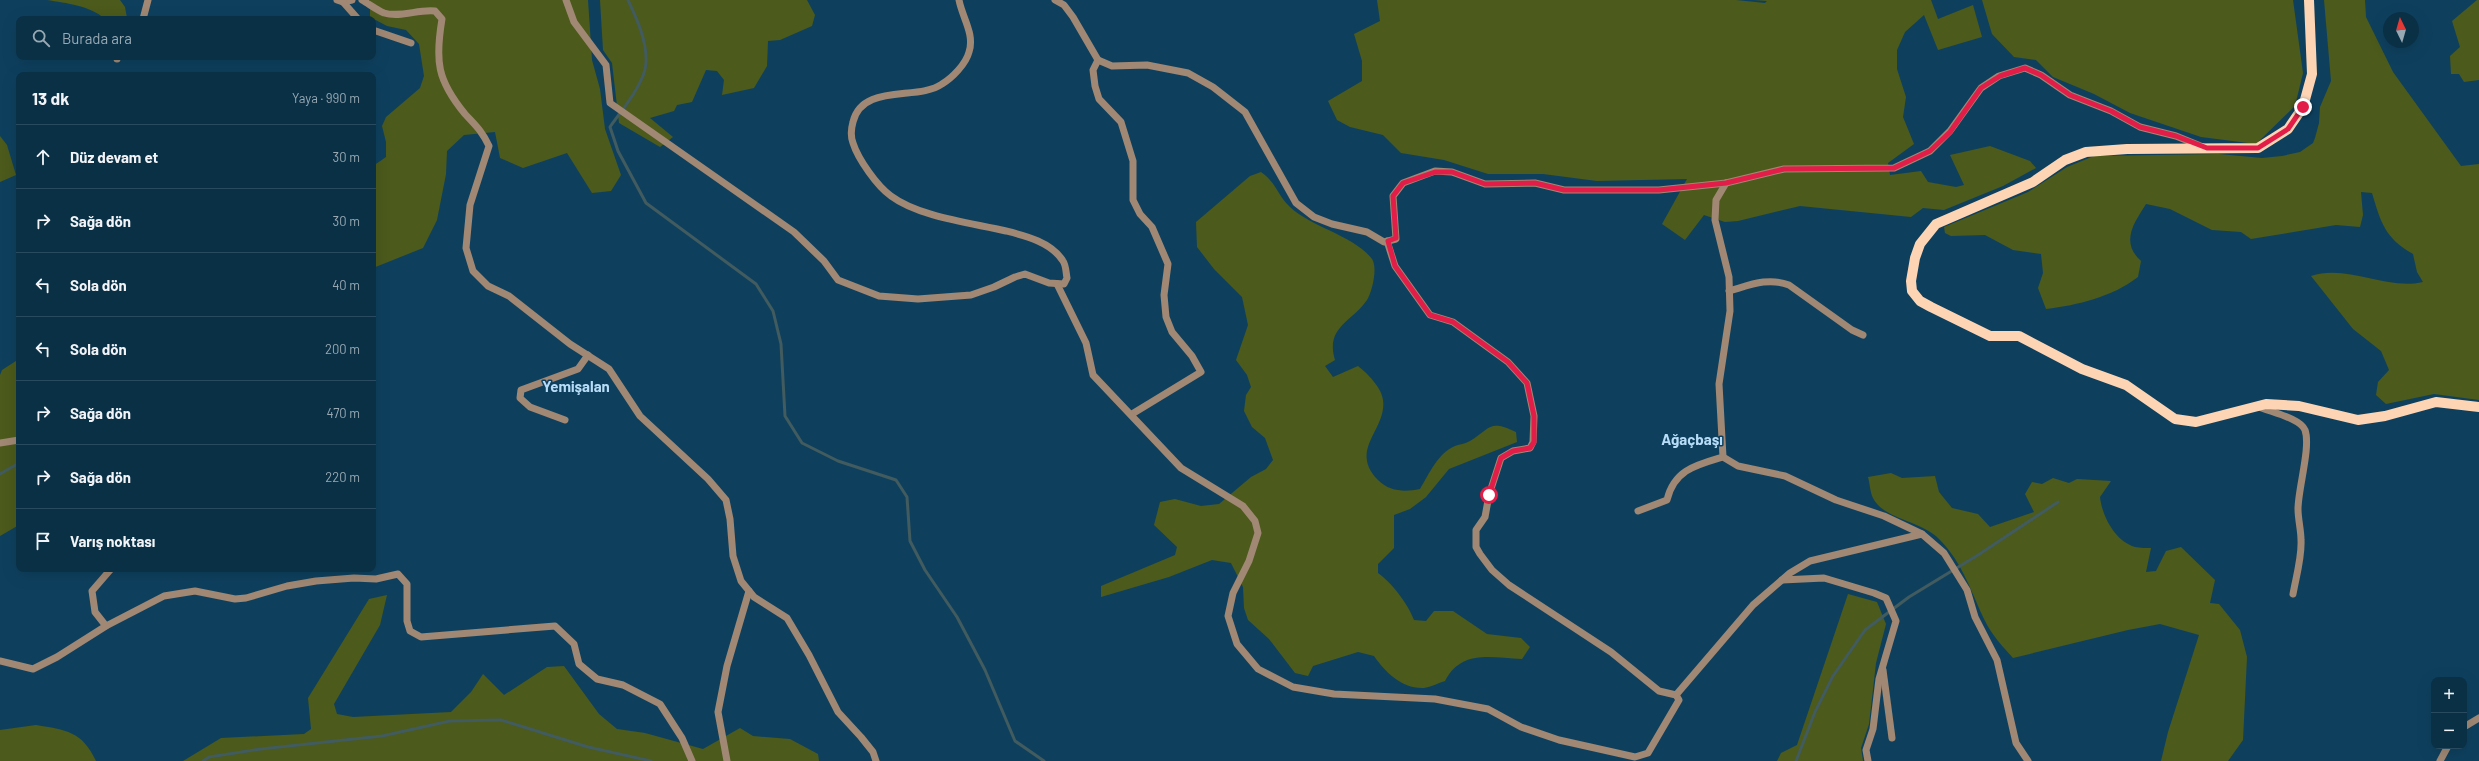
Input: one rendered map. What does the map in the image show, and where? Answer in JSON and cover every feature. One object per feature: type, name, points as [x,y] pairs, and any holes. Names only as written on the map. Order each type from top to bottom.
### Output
[{"type":"main road","points":[[2309,0],[2312,74],[2303,107],[2288,129],[2258,148],[2127,148],[2086,152],[2065,160],[2033,182],[1936,224],[1920,244],[1911,276],[1912,291],[1920,301],[1990,336],[2018,336],[2082,369],[2126,385],[2175,419],[2196,422],[2266,404],[2299,406],[2358,420],[2385,416],[2436,402],[2479,407]]},
{"type":"street","points":[[144,16],[148,0]]},
{"type":"street","points":[[340,1],[352,0]]},
{"type":"street","points":[[362,0],[384,13],[398,15],[425,10],[435,11],[442,19],[437,61],[441,78],[452,98],[482,130],[489,146],[470,206],[466,248],[474,271],[488,286],[509,296],[609,369],[640,416],[708,478],[726,500],[730,519],[732,556],[741,581],[754,597],[787,618],[809,655],[838,712],[861,737],[872,752],[876,761]]},
{"type":"street","points":[[566,0],[574,22],[606,65],[610,103],[794,232],[824,261],[838,280],[879,296],[918,299],[971,295],[1025,274],[1058,284],[1064,284],[1068,278],[1064,262],[1052,250],[1032,237],[928,213],[891,196],[866,168],[853,142],[851,131],[854,116],[864,105],[874,98],[919,91],[942,85],[965,62],[970,52],[970,33],[959,0]]},
{"type":"street","points":[[1055,0],[1064,5],[1073,16],[1098,60],[1112,66],[1147,65],[1188,73],[1213,87],[1245,112],[1296,203],[1314,217],[1332,224],[1367,232],[1384,242],[1396,238],[1393,196],[1403,183],[1435,172],[1452,172],[1485,184],[1535,183],[1564,190],[1659,190],[1726,183],[1784,169],[1894,168],[1930,151],[1950,132],[1981,88],[2000,76],[2025,68],[2041,75],[2070,95],[2111,111],[2140,127],[2176,136],[2207,148]]},
{"type":"street","points":[[340,1],[355,16]]},
{"type":"street","points":[[376,31],[411,43]]},
{"type":"street","points":[[1098,60],[1093,70],[1094,86],[1099,99],[1121,122],[1133,161],[1133,200],[1140,214],[1152,226],[1168,264],[1164,295],[1166,317],[1172,332],[1192,356],[1201,372],[1132,414]]},
{"type":"street","points":[[1723,457],[1719,384],[1730,311],[1729,277],[1715,220],[1716,200],[1726,183]]},
{"type":"street","points":[[1058,284],[1086,342],[1093,375],[1132,414],[1181,468],[1243,506],[1256,521],[1258,533],[1249,561],[1233,593],[1228,616],[1237,644],[1258,669],[1293,687],[1334,694],[1435,699],[1488,709],[1521,727],[1558,740],[1635,757],[1648,757],[1679,700],[1676,695],[1659,690],[1611,652],[1509,585],[1492,570],[1476,547],[1476,530],[1485,517],[1489,495],[1501,458],[1513,451],[1530,448],[1534,442],[1534,416],[1527,383],[1508,362],[1453,322],[1430,315],[1395,266],[1388,241]]},
{"type":"street","points":[[1729,291],[1761,282],[1777,281],[1789,285],[1852,330],[1863,335]]},
{"type":"street","points":[[565,420],[530,407],[520,398],[520,390],[578,369],[588,355]]},
{"type":"street","points":[[2257,406],[2277,415],[2296,419],[2305,430],[2307,448],[2301,475],[2298,510],[2301,541],[2293,594]]},
{"type":"street","points":[[0,443],[16,440]]},
{"type":"street","points":[[1638,511],[1668,500],[1670,487],[1677,478],[1698,464],[1723,457],[1738,466],[1785,476],[1836,500],[1884,516],[1922,534],[1944,553],[1967,590],[1975,617],[1997,660],[2016,742],[2028,761]]},
{"type":"street","points":[[1676,695],[1753,605],[1782,580],[1810,561],[1922,534]]},
{"type":"street","points":[[106,626],[95,612],[92,591],[108,572]]},
{"type":"street","points":[[0,660],[33,669],[57,657],[106,626],[164,596],[195,591],[235,599],[246,598],[286,586],[316,581],[347,578],[376,580],[398,574],[407,584],[407,621],[410,631],[421,637],[555,626],[574,644],[578,664],[597,679],[623,686],[660,704],[682,738],[692,761]]},
{"type":"street","points":[[1782,580],[1824,578],[1874,592],[1886,598],[1896,621],[1882,666],[1873,729],[1866,750],[1868,761]]},
{"type":"street","points":[[727,761],[718,712],[727,666],[749,591]]},
{"type":"street","points":[[1882,666],[1892,738]]},
{"type":"street","points":[[2467,725],[2479,718]]},
{"type":"street","points":[[2440,761],[2446,749]]},
{"type":"green space","points":[[47,0],[120,0],[125,7],[127,16],[100,16],[86,8]]},
{"type":"green space","points":[[370,0],[588,0],[592,60],[600,89],[605,129],[621,175],[611,191],[592,193],[567,153],[523,168],[500,158],[495,132],[464,135],[447,151],[446,174],[437,220],[423,248],[376,267],[376,164],[386,157],[386,142],[382,126],[386,117],[420,88],[424,76],[419,44],[406,30],[387,26],[376,20],[376,16],[370,16]]},
{"type":"green space","points":[[600,0],[807,0],[815,15],[812,26],[780,40],[768,41],[767,66],[754,88],[722,95],[724,80],[717,71],[706,70],[692,102],[677,105],[674,111],[650,118],[673,137],[660,147],[619,123],[612,63],[603,50]]},
{"type":"green space","points":[[1377,0],[1736,0],[1765,3],[1767,1],[1754,0],[1931,0],[1938,19],[1973,5],[1982,37],[1938,50],[1924,15],[1905,32],[1897,50],[1897,69],[1906,97],[1903,117],[1914,144],[1888,163],[1890,175],[1921,171],[1928,182],[1956,187],[1964,185],[1950,155],[1990,146],[2030,161],[2036,168],[2003,186],[1944,210],[1923,208],[1911,217],[1800,206],[1738,221],[1725,222],[1704,215],[1685,240],[1662,224],[1687,179],[1597,181],[1543,174],[1488,174],[1444,160],[1401,153],[1383,135],[1350,127],[1337,120],[1328,101],[1362,81],[1362,61],[1354,34],[1380,21]]},
{"type":"green space","points":[[1982,0],[2293,0],[2303,73],[2295,106],[2256,144],[2201,137],[2130,113],[2094,94],[2053,77],[2036,60],[2014,57],[1992,34]]},
{"type":"green space","points":[[2324,0],[2365,0],[2366,17],[2393,72],[2461,166],[2479,164],[2479,400],[2434,394],[2386,404],[2376,395],[2378,382],[2389,370],[2381,351],[2353,329],[2311,276],[2325,273],[2339,273],[2396,283],[2409,284],[2423,282],[2417,272],[2413,254],[2396,242],[2385,229],[2372,193],[2361,192],[2363,215],[2360,227],[2336,225],[2251,239],[2241,232],[2212,230],[2170,209],[2146,204],[2137,218],[2131,232],[2130,240],[2131,247],[2141,261],[2138,277],[2106,295],[2070,305],[2046,309],[2038,288],[2043,273],[2041,254],[2013,250],[1985,235],[1951,236],[1945,233],[1944,227],[2028,192],[2067,167],[2094,156],[2219,154],[2262,158],[2300,152],[2313,143],[2319,123],[2320,107],[2331,81]]},
{"type":"green space","points":[[2477,0],[2479,0],[2479,80],[2464,82],[2459,74],[2451,74],[2450,56],[2460,47],[2452,21]]},
{"type":"green space","points":[[0,136],[7,145],[16,175],[0,182]]},
{"type":"green space","points":[[1261,172],[1270,180],[1290,207],[1309,220],[1355,244],[1372,259],[1374,263],[1374,280],[1369,296],[1361,308],[1337,332],[1333,349],[1335,360],[1325,366],[1333,377],[1358,366],[1370,377],[1382,395],[1383,411],[1367,449],[1367,459],[1370,469],[1378,480],[1393,489],[1409,491],[1420,489],[1434,464],[1449,449],[1470,441],[1491,427],[1500,426],[1516,432],[1517,442],[1449,469],[1426,497],[1410,509],[1394,515],[1394,548],[1378,564],[1378,573],[1389,582],[1399,594],[1408,607],[1414,620],[1426,621],[1434,611],[1453,611],[1487,634],[1521,638],[1530,647],[1522,659],[1488,657],[1469,660],[1460,664],[1452,671],[1445,681],[1424,688],[1416,688],[1401,683],[1383,668],[1374,656],[1358,652],[1313,666],[1308,676],[1295,673],[1269,639],[1248,620],[1244,608],[1243,587],[1231,563],[1212,560],[1169,577],[1101,597],[1101,586],[1175,555],[1177,547],[1154,525],[1160,502],[1175,499],[1201,506],[1219,504],[1251,477],[1266,469],[1273,460],[1265,438],[1252,427],[1244,411],[1246,395],[1251,387],[1247,375],[1236,360],[1248,325],[1242,297],[1214,269],[1197,247],[1196,222],[1250,176]]},
{"type":"green space","points":[[16,361],[16,527],[0,536],[0,375],[2,370]]},
{"type":"green space","points":[[1891,473],[1902,478],[1935,476],[1939,492],[1952,508],[1978,514],[1990,527],[2034,512],[2025,494],[2032,482],[2042,484],[2053,478],[2069,483],[2077,479],[2111,481],[2100,497],[2107,520],[2116,534],[2128,544],[2135,547],[2151,548],[2146,572],[2156,571],[2166,551],[2181,547],[2215,580],[2210,603],[2219,604],[2240,630],[2247,657],[2243,740],[2228,761],[2161,761],[2168,732],[2199,635],[2160,624],[2128,630],[2013,658],[1998,641],[1988,626],[1966,578],[1947,548],[1932,533],[1885,511],[1873,498],[1868,477]]},
{"type":"green space","points":[[1848,594],[1877,602],[1886,624],[1876,663],[1869,724],[1861,748],[1863,761],[1777,761],[1781,753],[1797,745]]},
{"type":"green space","points":[[387,595],[380,625],[334,704],[337,714],[353,717],[451,712],[471,692],[483,674],[504,695],[547,667],[564,666],[599,714],[617,729],[645,733],[703,749],[740,728],[753,736],[790,739],[818,754],[819,761],[183,761],[221,738],[304,734],[311,729],[308,698],[369,599]]},
{"type":"green space","points":[[36,725],[64,731],[79,738],[91,751],[96,761],[0,761],[0,730]]},
{"type":"waterway","points":[[628,0],[638,22],[645,46],[645,70],[638,87],[610,127],[618,151],[646,203],[756,284],[773,311],[781,344],[785,416],[802,443],[838,461],[896,480],[907,497],[910,541],[925,570],[957,617],[985,670],[1015,741],[1044,761]]},
{"type":"waterway","points":[[0,474],[16,465]]},
{"type":"waterway","points":[[1796,761],[1815,712],[1833,676],[1865,630],[1909,597],[1978,555],[2058,502]]},
{"type":"waterway","points":[[203,761],[209,757],[261,749],[382,736],[450,721],[501,720],[588,747],[651,761]]},
{"type":"district","name":"Yemişalan","points":[[576,387]]},
{"type":"district","name":"Ağaçbaşı","points":[[1692,440]]},
{"type":"route","points":[[1489,495],[1497,466],[1501,458],[1513,451],[1530,448],[1534,442],[1534,416],[1527,383],[1508,362],[1481,344],[1453,322],[1430,315],[1395,266],[1388,241],[1396,238],[1393,196],[1403,183],[1435,172],[1452,172],[1485,184],[1535,183],[1564,190],[1659,190],[1726,183],[1784,169],[1834,167],[1894,168],[1930,151],[1950,132],[1981,88],[2000,76],[2025,68],[2041,75],[2070,95],[2111,111],[2140,127],[2176,136],[2207,148],[2258,148],[2288,129],[2303,107]]}]
